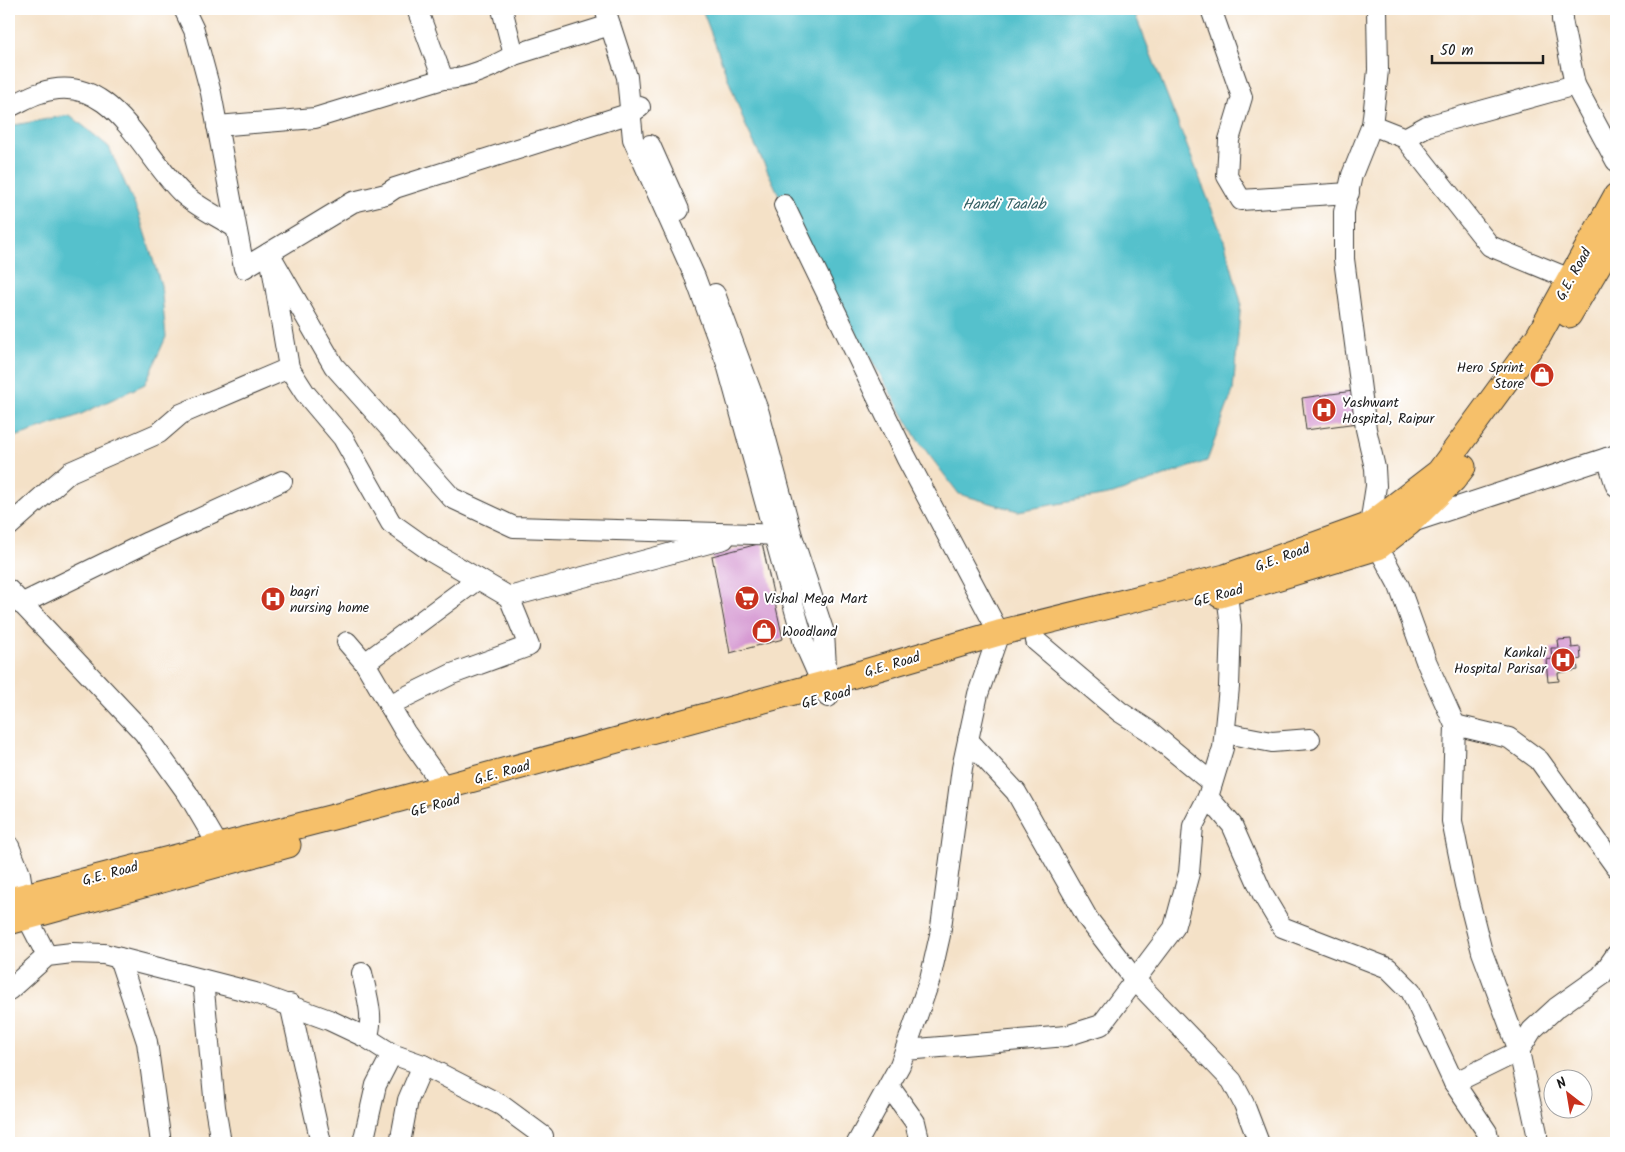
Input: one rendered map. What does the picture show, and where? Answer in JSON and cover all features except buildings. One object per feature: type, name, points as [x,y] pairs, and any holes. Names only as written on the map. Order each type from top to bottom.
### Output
[{"type":"main road","name":"G.E. Road","points":[[1374,536],[1439,472],[1538,337],[1616,196]]},
{"type":"main road","name":"GE Road","points":[[17,909],[996,642],[1036,641],[1226,586],[1409,524],[1454,479],[1554,341],[1616,236]]},
{"type":"main road","points":[[996,642],[1226,586]]},
{"type":"main road","name":"G.E. Road","points":[[17,909],[218,845],[826,688]]},
{"type":"street","points":[[184,9],[194,30],[211,93],[244,268],[353,202],[386,194],[395,188],[637,109]]},
{"type":"street","points":[[417,9],[443,79]]},
{"type":"street","points":[[502,9],[514,55]]},
{"type":"street","points":[[1210,9],[1242,97],[1229,140],[1227,176],[1241,200],[1349,193]]},
{"type":"street","points":[[1377,9],[1378,70],[1372,125],[1352,175],[1344,212],[1344,259],[1366,429],[1375,468],[1374,536],[1399,586],[1426,661],[1455,725],[1452,821],[1482,952],[1519,1051],[1537,1133],[1537,1143]]},
{"type":"street","points":[[1562,9],[1562,20],[1575,85],[1616,161]]},
{"type":"street","points":[[217,126],[315,118],[492,66],[611,14],[637,109],[633,139],[695,277],[727,364],[783,535],[804,643],[826,688]]},
{"type":"street","points":[[1405,138],[1428,126],[1575,85]]},
{"type":"street","points":[[9,107],[41,92],[60,89],[90,92],[116,111],[182,193],[236,228]]},
{"type":"street","points":[[1372,125],[1405,138],[1490,246],[1570,279]]},
{"type":"street","points":[[784,205],[996,642],[978,694],[962,768],[940,935],[930,979],[906,1050],[889,1086],[857,1143]]},
{"type":"street","points":[[269,253],[289,368],[305,393],[343,438],[391,524],[432,552],[509,597],[529,646],[452,674],[389,705]]},
{"type":"street","points":[[269,253],[334,366],[452,498],[514,527],[783,535]]},
{"type":"street","points":[[9,526],[70,472],[159,433],[181,414],[289,368]]},
{"type":"street","points":[[1409,524],[1611,457],[1616,486]]},
{"type":"street","points":[[218,845],[188,794],[144,733],[15,597],[148,542],[282,481]]},
{"type":"street","points":[[509,597],[745,534]]},
{"type":"street","points":[[365,663],[478,579]]},
{"type":"street","points":[[906,1050],[1066,1036],[1101,1025],[1174,928],[1189,872],[1193,826],[1210,790],[1223,748],[1229,686],[1231,626],[1226,586]]},
{"type":"street","points":[[1036,641],[1120,712],[1148,730],[1210,790],[1232,825],[1263,895],[1282,927],[1388,968],[1411,990],[1454,1083],[1487,1132],[1489,1143]]},
{"type":"street","points":[[348,642],[365,663],[389,705],[444,787]]},
{"type":"street","points":[[1455,725],[1510,738],[1539,760],[1616,867]]},
{"type":"street","points":[[1225,733],[1272,742],[1310,739]]},
{"type":"street","points":[[968,740],[1016,792],[1088,919],[1135,980],[1232,1081],[1244,1104],[1258,1143]]},
{"type":"street","points":[[9,846],[20,874],[17,909],[47,956]]},
{"type":"street","points":[[9,990],[47,956],[72,953],[104,954],[290,1004],[367,1038],[392,1054],[423,1065],[501,1105],[545,1141]]},
{"type":"street","points":[[1454,1083],[1519,1051],[1532,1030],[1556,1008],[1601,976],[1616,955]]},
{"type":"street","points":[[119,958],[147,1042],[161,1143]]},
{"type":"street","points":[[362,973],[369,1013],[370,1030],[367,1038]]},
{"type":"street","points":[[203,980],[215,1107],[221,1143]]},
{"type":"street","points":[[290,1004],[321,1143]]},
{"type":"street","points":[[363,1143],[376,1085],[392,1054]]},
{"type":"street","points":[[400,1143],[408,1100],[423,1065]]},
{"type":"street","points":[[889,1086],[915,1122],[920,1143]]},
{"type":"water","name":"Handi Taalab","points":[[702,9],[1133,9],[1224,240],[1241,302],[1233,391],[1207,461],[1113,494],[1018,511],[959,494],[917,439],[790,218],[745,124]]},
{"type":"water","points":[[70,115],[109,147],[139,215],[161,285],[166,337],[145,384],[77,416],[9,439],[9,126]]},
{"type":"place","name":"Hero Sprint Store","points":[[1542,375]]},
{"type":"place","name":"Yashwant Hospital, Raipur","points":[[1324,410]]},
{"type":"place","name":"Vishal Mega Mart","points":[[747,598]]},
{"type":"place","name":"bagri nursing home","points":[[273,599]]},
{"type":"place","name":"Woodland","points":[[764,631]]},
{"type":"place","name":"Kankali Hospital Parisar","points":[[1563,660]]}]
